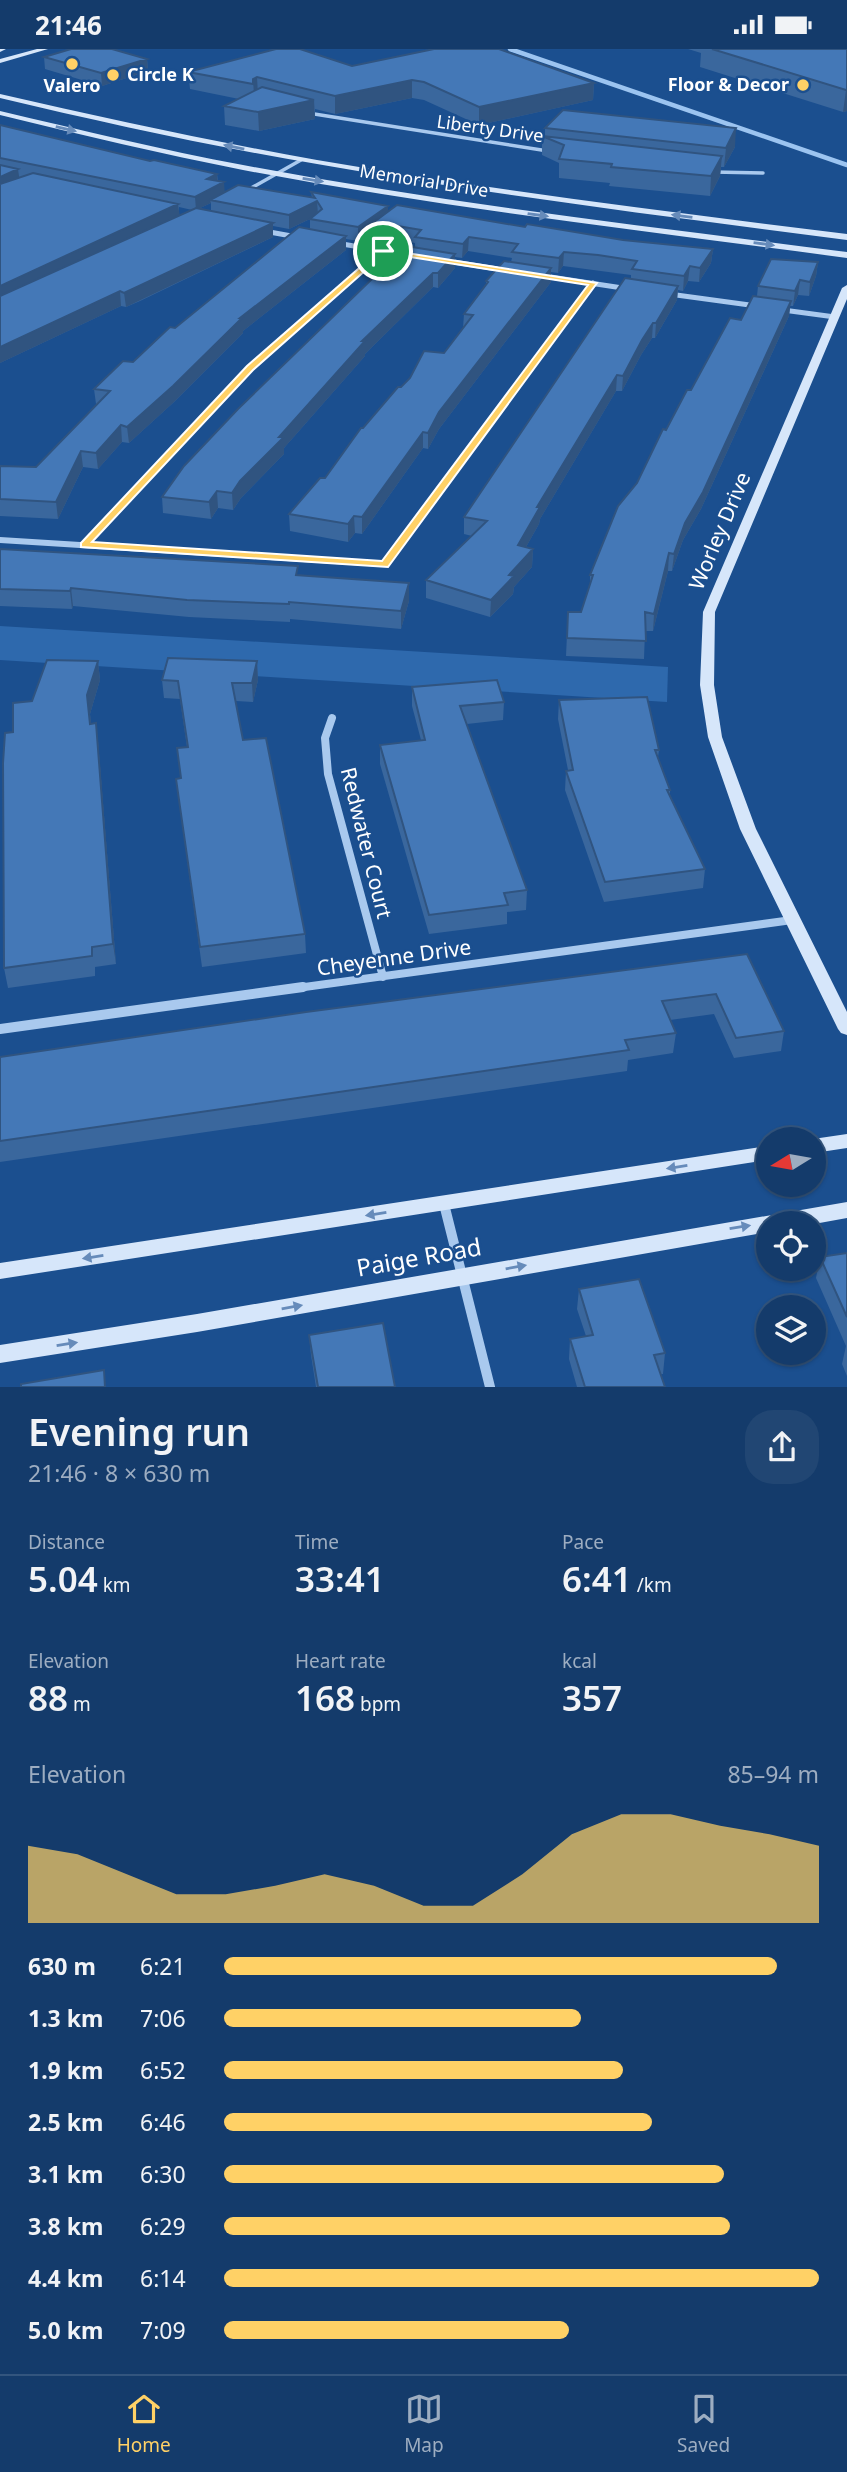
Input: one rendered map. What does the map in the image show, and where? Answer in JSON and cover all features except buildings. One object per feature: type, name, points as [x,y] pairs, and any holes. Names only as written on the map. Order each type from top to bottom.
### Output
[{"type":"street","points":[[0,61],[45,49]]},
{"type":"street","name":"Memorial Drive","points":[[0,96],[82,116],[301,160],[548,199],[847,237]]},
{"type":"street","name":"Memorial Drive","points":[[0,113],[159,151],[278,174],[549,216],[847,255]]},
{"type":"street","name":"Liberty Drive","points":[[304,113],[550,151]]},
{"type":"street","points":[[232,198],[301,160]]},
{"type":"street","points":[[708,172],[763,173]]},
{"type":"street","points":[[255,229],[303,238]]},
{"type":"street","points":[[330,242],[409,255]]},
{"type":"street","points":[[85,545],[250,368],[383,251]]},
{"type":"street","points":[[435,259],[513,272]]},
{"type":"street","points":[[540,276],[632,289]]},
{"type":"street","points":[[0,540],[384,564],[593,283]]},
{"type":"street","name":"Worley Drive","points":[[847,288],[709,612],[707,685],[715,737],[747,829],[847,1029]]},
{"type":"street","points":[[657,293],[768,308]]},
{"type":"street","points":[[782,310],[835,317]]},
{"type":"street","name":"Redwater Court","points":[[332,718],[325,738],[328,774],[383,977]]},
{"type":"street","name":"Cheyenne Drive","points":[[0,1029],[792,920]]},
{"type":"street","points":[[826,1144],[847,1141]]},
{"type":"street","points":[[0,1272],[756,1155]]},
{"type":"street","points":[[444,1204],[490,1387]]},
{"type":"street","name":"Paige Road","points":[[0,1354],[847,1210]]},
{"type":"shaded area","points":[[0,626],[668,667],[667,702],[0,660]]},
{"type":"waterway","points":[[510,49],[847,165]]},
{"type":"place","name":"Valero","points":[[72,64]]},
{"type":"place","name":"Circle K","points":[[113,75]]},
{"type":"place","name":"Floor & Decor","points":[[803,85]]},
{"type":"route","points":[[383,251],[593,283],[384,564],[85,545],[250,368],[383,251]]}]
